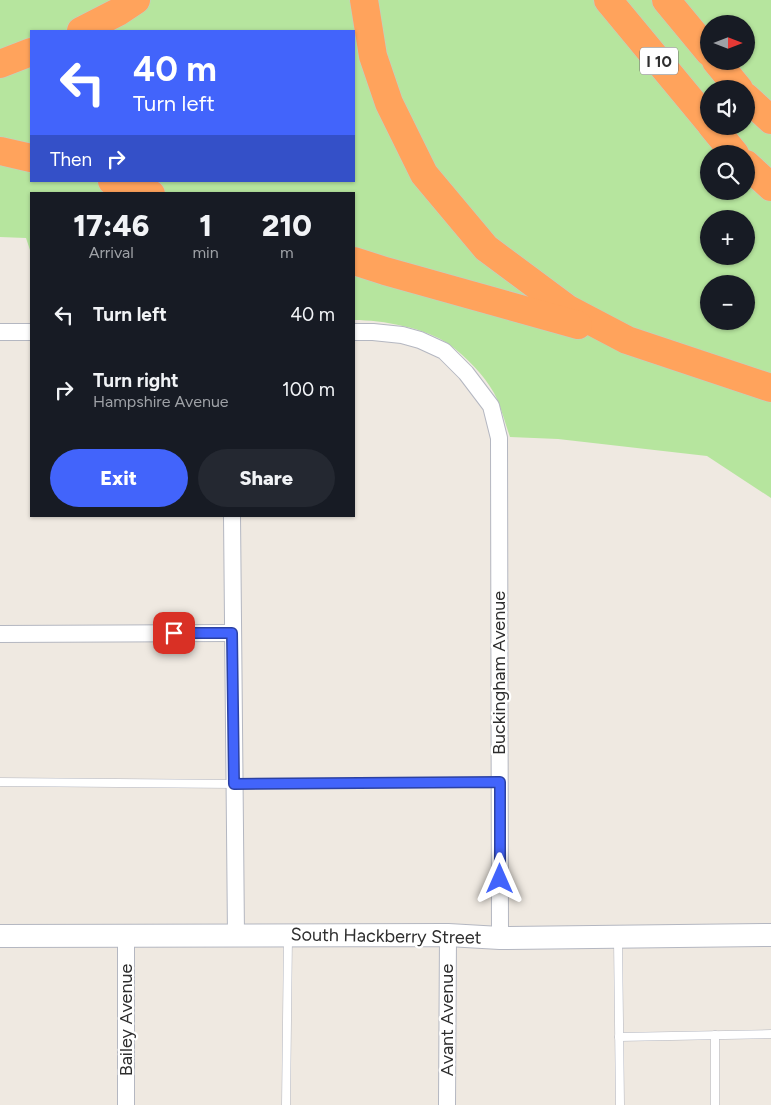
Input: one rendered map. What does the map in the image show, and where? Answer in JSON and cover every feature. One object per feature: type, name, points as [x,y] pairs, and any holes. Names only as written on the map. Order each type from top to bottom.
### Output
[{"type":"highway","points":[[83,30],[118,12],[136,0]]},
{"type":"highway","points":[[364,0],[373,56],[389,103],[424,174],[486,248],[568,309],[627,340]]},
{"type":"highway","name":"I 10","points":[[608,0],[700,111]]},
{"type":"highway","name":"I 10","points":[[666,0],[700,41]]},
{"type":"highway","points":[[0,64],[30,52]]},
{"type":"highway","points":[[723,70],[732,80]]},
{"type":"highway","points":[[755,105],[771,120]]},
{"type":"highway","points":[[719,135],[728,145]]},
{"type":"highway","points":[[0,150],[30,158]]},
{"type":"highway","points":[[755,172],[771,187]]},
{"type":"highway","points":[[115,182],[145,192]]},
{"type":"highway","points":[[355,260],[385,271],[528,310],[627,340],[771,388]]},
{"type":"main road","name":"South Hackberry Street","points":[[0,936],[448,935],[500,938],[771,935]]},
{"type":"street","points":[[0,332],[30,332]]},
{"type":"street","name":"Buckingham Avenue","points":[[355,332],[402,335],[444,350],[466,373],[490,406],[499,438],[500,938]]},
{"type":"street","points":[[232,517],[236,935]]},
{"type":"street","points":[[0,634],[232,633]]},
{"type":"street","name":"Bailey Avenue","points":[[126,935],[126,1105]]},
{"type":"street","name":"Avant Avenue","points":[[447,1105],[448,935]]},
{"type":"lane","points":[[0,782],[234,784],[500,782]]},
{"type":"lane","points":[[286,1105],[288,935]]},
{"type":"lane","points":[[618,936],[620,1105]]},
{"type":"lane","points":[[619,1037],[771,1034]]},
{"type":"lane","points":[[714,1035],[716,1105]]},
{"type":"green space","points":[[0,0],[771,0],[771,498],[707,456],[558,439],[510,437],[499,403],[490,386],[474,367],[450,345],[429,334],[404,326],[355,320],[355,192],[30,192],[30,250],[26,238],[0,237]]},
{"type":"route","points":[[174,633],[232,633],[234,784],[500,782],[500,879]]}]
